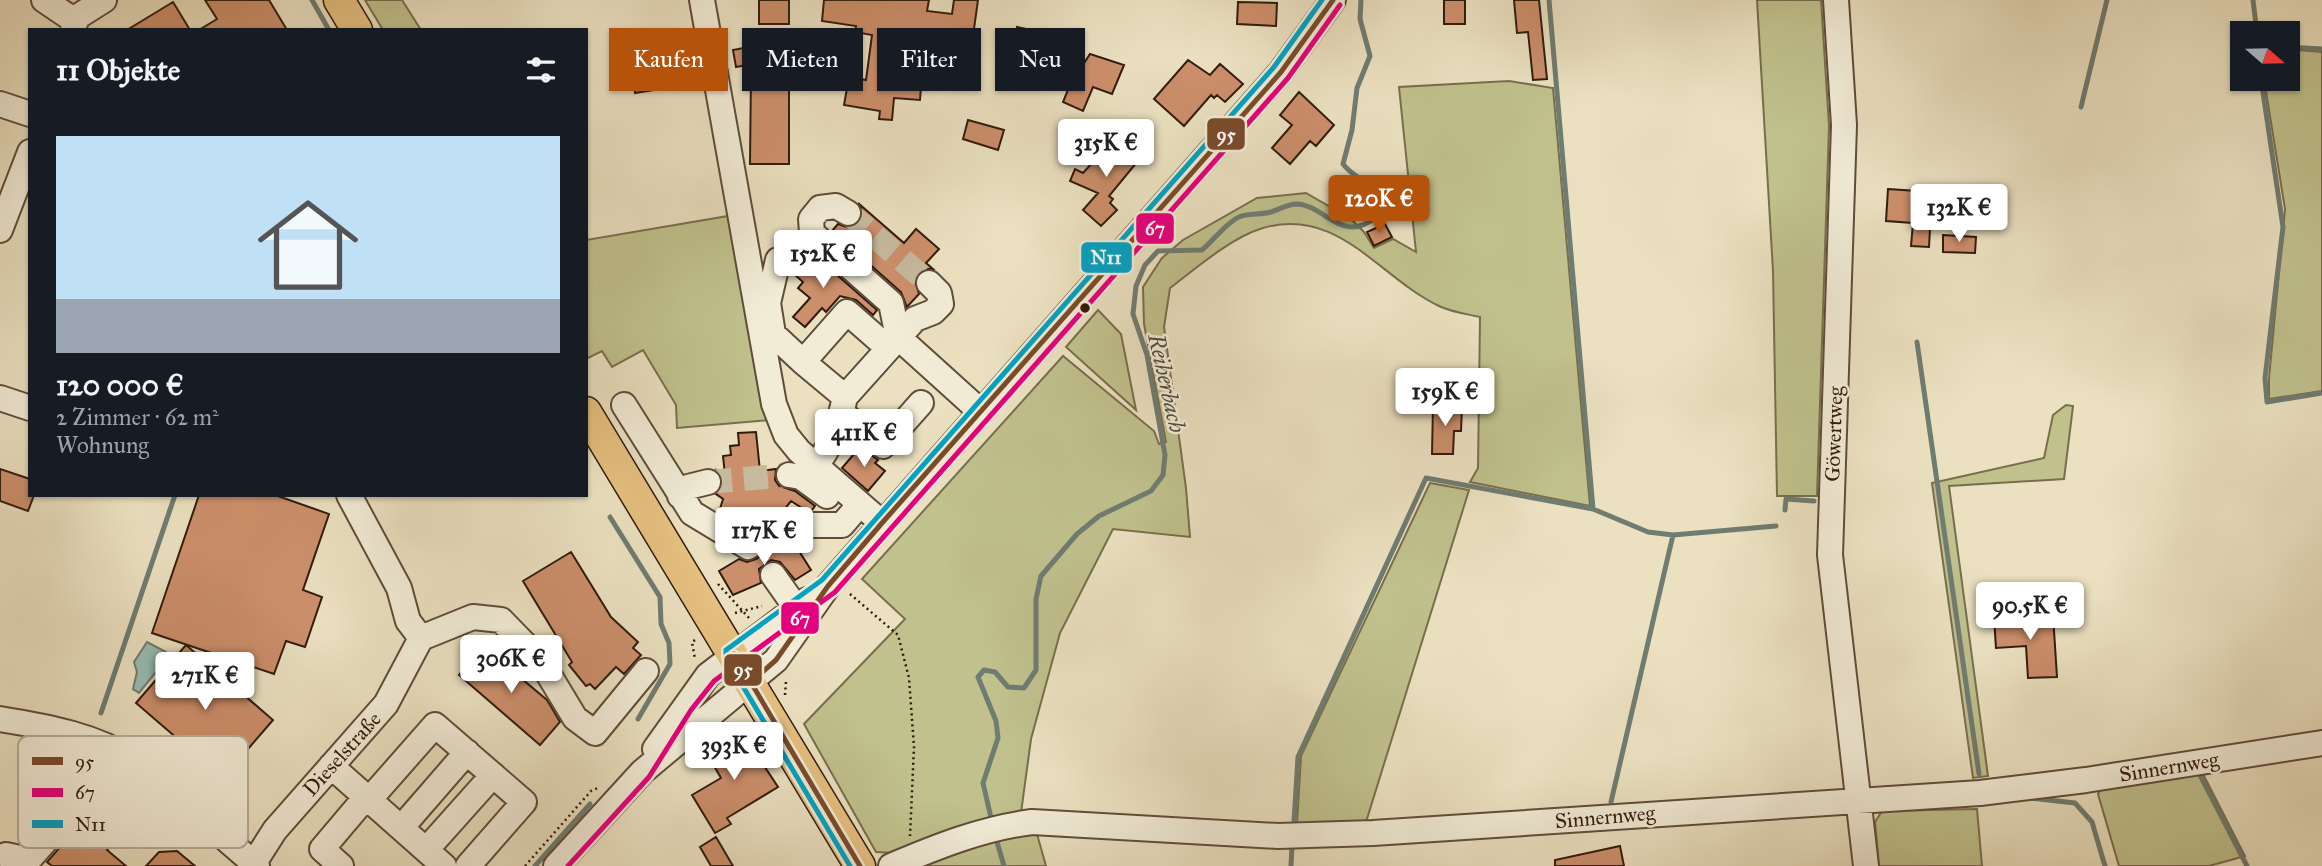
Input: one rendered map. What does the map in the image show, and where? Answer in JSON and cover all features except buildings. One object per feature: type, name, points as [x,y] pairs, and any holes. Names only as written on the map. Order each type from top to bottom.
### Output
[{"type":"main road","points":[[339,0],[355,28]]},
{"type":"main road","points":[[588,415],[860,866]]},
{"type":"street","points":[[44,0],[74,26],[77,17],[104,0]]},
{"type":"street","points":[[702,0],[774,404],[786,435],[856,509]]},
{"type":"street","points":[[642,772],[684,705],[708,675],[734,654],[800,614],[831,582],[1281,72],[1333,0]]},
{"type":"street","name":"Göwertweg","points":[[1836,0],[1844,125],[1830,555],[1866,866]]},
{"type":"street","points":[[0,104],[28,113]]},
{"type":"street","points":[[0,230],[19,211],[28,163]]},
{"type":"street","points":[[848,213],[836,206],[820,208],[811,219],[812,233],[891,303],[893,342]]},
{"type":"street","points":[[778,260],[768,303],[773,334],[883,446],[921,403]]},
{"type":"street","points":[[815,466],[822,457],[844,405],[893,342],[915,319],[933,312],[941,304],[939,293],[929,283]]},
{"type":"street","points":[[803,362],[846,312],[893,342],[981,412]]},
{"type":"street","points":[[0,398],[28,407]]},
{"type":"street","points":[[624,405],[692,513],[765,559],[800,614]]},
{"type":"street","points":[[789,475],[801,477],[882,523]]},
{"type":"street","points":[[680,496],[688,487],[708,482]]},
{"type":"street","points":[[350,497],[399,588],[408,621],[421,638],[473,617],[501,620],[540,660],[576,718],[594,733],[646,671]]},
{"type":"street","points":[[765,559],[782,525],[842,525],[856,509]]},
{"type":"street","points":[[556,866],[642,772],[776,660],[800,614]]},
{"type":"street","name":"Dieselstraße","points":[[235,848],[255,865],[275,830],[386,704],[421,638]]},
{"type":"street","name":"Dieselstraße","points":[[0,719],[72,731],[85,736]]},
{"type":"street","points":[[341,866],[322,849],[435,725],[524,802],[468,866]]},
{"type":"street","name":"Sinnernweg","points":[[891,866],[992,830],[1032,822],[1278,836],[1373,833],[1980,793],[2086,780],[2322,743]]},
{"type":"street","points":[[401,828],[467,752]]},
{"type":"street","points":[[331,766],[435,858],[493,775]]},
{"type":"street","points":[[6,855],[24,859],[32,856],[39,848]]},
{"type":"path","points":[[831,582],[898,635],[909,678],[914,747],[909,833],[917,856]]},
{"type":"path","points":[[692,642],[695,658],[693,667]]},
{"type":"path","points":[[711,741],[740,726],[749,727],[756,737]]},
{"type":"path","points":[[704,746],[698,751],[705,763]]},
{"type":"path","points":[[525,866],[591,791],[607,783]]},
{"type":"green space","points":[[365,0],[402,0],[420,28],[382,28]]},
{"type":"green space","points":[[1757,0],[1821,0],[1829,126],[1817,496],[1777,496],[1773,271]]},
{"type":"green space","points":[[2300,50],[2322,52],[2322,391],[2269,399],[2269,378],[2285,209],[2266,91],[2300,91]]},
{"type":"green space","points":[[1509,81],[1553,88],[1590,506],[1470,482],[1478,468],[1480,317],[1439,306],[1417,293],[1356,247],[1312,226],[1287,224],[1249,233],[1170,288],[1164,327],[1190,537],[1113,529],[1060,633],[1031,739],[1021,813],[895,853],[876,852],[804,724],[905,619],[862,579],[1063,356],[1154,431],[1159,444],[1166,442],[1144,324],[1143,287],[1162,258],[1183,240],[1257,198],[1306,193],[1351,219],[1364,232],[1374,248],[1393,239],[1416,252],[1399,87]]},
{"type":"green space","points":[[734,215],[771,420],[677,428],[676,405],[643,350],[612,367],[602,351],[588,358],[588,240]]},
{"type":"green space","points":[[1098,310],[1121,334],[1136,410],[1066,347]]},
{"type":"green space","points":[[2066,405],[2073,406],[2064,479],[1949,486],[1988,776],[1973,778],[1932,483],[2044,458],[2053,415]]},
{"type":"green space","points":[[1430,483],[1469,490],[1366,822],[1297,824],[1301,756]]},
{"type":"green space","points":[[2202,772],[2245,856],[2209,866],[2119,866],[2098,794],[2101,788]]},
{"type":"green space","points":[[1977,809],[1982,866],[1879,866],[1875,822],[1882,811]]},
{"type":"green space","points":[[1037,834],[1046,866],[916,866],[1006,835]]},
{"type":"water","points":[[147,642],[166,652],[168,657],[139,693],[133,689],[137,672],[134,662]]},
{"type":"waterway","points":[[312,0],[328,28]]},
{"type":"waterway","name":"Reiherbach","points":[[992,822],[983,783],[998,738],[996,721],[978,677],[984,670],[995,672],[1008,687],[1024,688],[1036,670],[1036,599],[1041,576],[1077,534],[1099,516],[1151,491],[1163,475],[1165,455],[1147,355],[1133,314],[1136,286],[1145,265],[1158,251],[1202,250],[1229,223],[1239,217],[1271,212],[1290,205],[1307,206],[1344,226],[1365,224],[1377,216],[1379,205],[1374,190],[1343,164],[1352,130],[1357,88],[1370,56],[1360,19],[1361,0]]},
{"type":"waterway","points":[[1549,0],[1593,509]]},
{"type":"waterway","points":[[2081,107],[2107,0]]},
{"type":"waterway","points":[[2253,0],[2256,21]]},
{"type":"waterway","points":[[2300,48],[2322,49]]},
{"type":"waterway","points":[[2263,91],[2283,227],[2265,378],[2267,402],[2322,393]]},
{"type":"waterway","points":[[1917,342],[1979,774]]},
{"type":"waterway","points":[[1294,822],[1298,757],[1426,478],[1593,509],[1648,532],[1673,535],[1776,526]]},
{"type":"waterway","points":[[101,713],[174,497]]},
{"type":"waterway","points":[[1785,510],[1786,499],[1814,501]]},
{"type":"waterway","points":[[610,517],[660,597],[661,624],[669,643],[670,664],[638,719]]},
{"type":"waterway","points":[[1611,802],[1673,535]]},
{"type":"waterway","points":[[2202,771],[2200,775],[2247,866]]},
{"type":"waterway","points":[[2031,798],[2075,803],[2092,822],[2105,866]]},
{"type":"waterway","points":[[535,866],[590,804]]},
{"type":"waterway","name":"Reiherbach","points":[[995,835],[1004,866]]},
{"type":"waterway","points":[[1291,866],[1292,847]]},
{"type":"tunnel","points":[[848,213],[929,283]]},
{"type":"tunnel","points":[[708,482],[789,475]]},
{"type":"transit line","name":"N11","points":[[850,866],[726,658],[726,650],[822,580],[1274,67],[1322,0]]},
{"type":"transit line","name":"95","points":[[751,682],[776,660],[828,586],[882,523],[1281,72],[1333,0]]},
{"type":"transit line","name":"67","points":[[568,866],[649,777],[691,710],[714,681],[835,592],[1288,78],[1340,5]]},
{"type":"transit line","name":"95","points":[[734,654],[860,866]]}]
